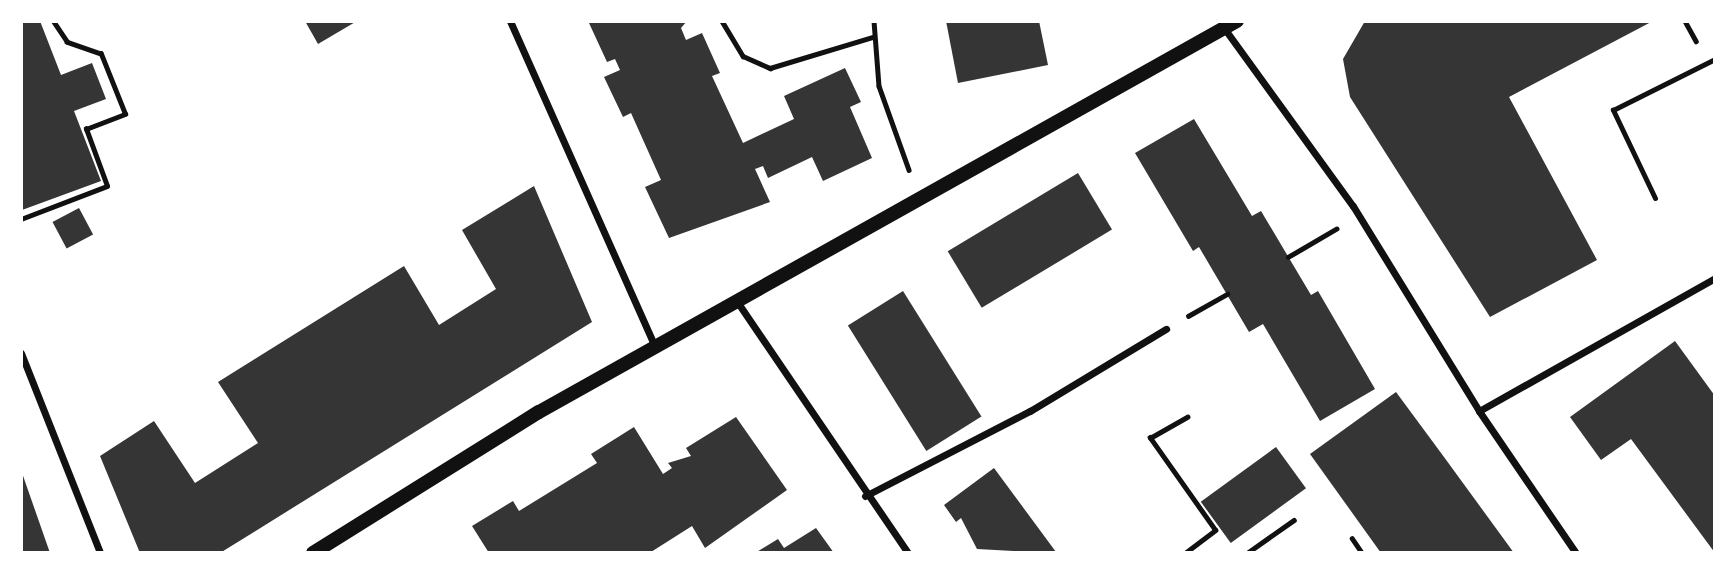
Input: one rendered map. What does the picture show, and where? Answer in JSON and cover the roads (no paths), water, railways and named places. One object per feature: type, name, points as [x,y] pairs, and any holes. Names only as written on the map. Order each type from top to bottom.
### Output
[{"type":"main road","points":[[313,553],[654,346],[1237,21]]},
{"type":"street","points":[[510,21],[654,346]]},
{"type":"street","points":[[1224,29],[1360,216],[1479,411],[1576,553]]},
{"type":"street","points":[[1479,411],[1715,278]]},
{"type":"street","points":[[736,299],[865,496],[908,553]]},
{"type":"street","points":[[865,496],[1030,411],[1166,329]]},
{"type":"street","points":[[21,354],[100,553]]},
{"type":"lane","points":[[1655,198],[1613,110],[1715,60]]}]
